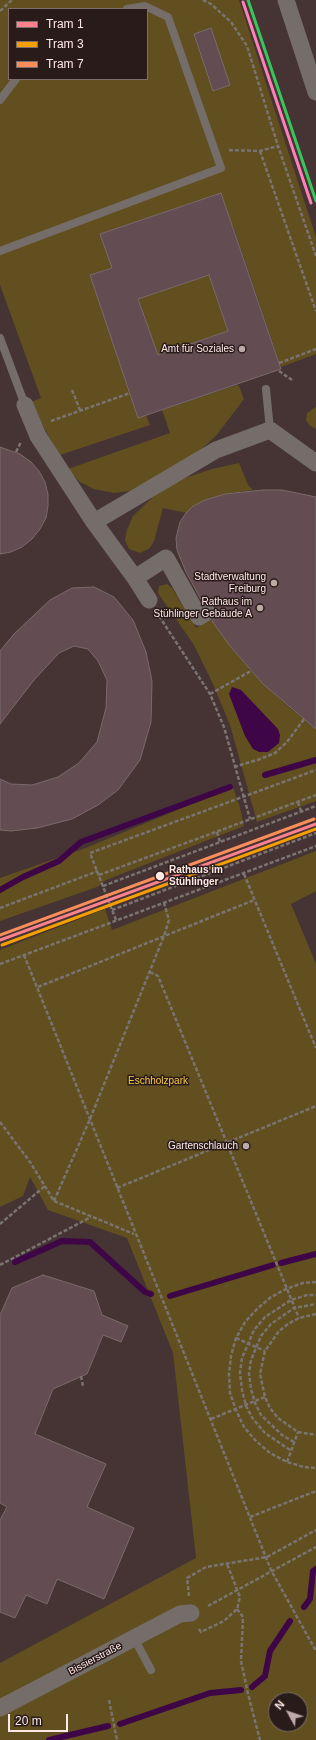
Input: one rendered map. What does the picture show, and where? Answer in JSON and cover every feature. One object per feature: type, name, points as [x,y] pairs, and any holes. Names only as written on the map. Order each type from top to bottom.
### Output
[{"type":"street","points":[[286,0],[316,92]]},
{"type":"street","points":[[24,405],[33,427],[94,522],[135,578],[149,600]]},
{"type":"street","points":[[94,522],[216,450],[270,430],[316,463]]},
{"type":"street","points":[[135,578],[166,558],[199,617],[207,612]]},
{"type":"street","name":"Bissierstraße","points":[[0,1708],[180,1614],[191,1613]]},
{"type":"lane","points":[[0,251],[221,168],[168,17],[145,6],[133,8]]},
{"type":"lane","points":[[0,100],[15,80]]},
{"type":"lane","points":[[0,338],[24,405]]},
{"type":"lane","points":[[266,389],[270,430]]},
{"type":"lane","points":[[134,1638],[151,1670]]},
{"type":"path","points":[[0,11],[12,0]]},
{"type":"path","points":[[203,0],[211,4],[232,22],[247,46],[278,146],[316,256]]},
{"type":"path","points":[[215,149],[260,151],[278,146]]},
{"type":"path","points":[[260,151],[316,311]]},
{"type":"path","points":[[279,363],[316,349]]},
{"type":"path","points":[[279,371],[292,380]]},
{"type":"path","points":[[72,390],[80,410]]},
{"type":"path","points":[[33,427],[130,394]]},
{"type":"path","points":[[149,600],[210,694],[224,727],[242,797],[250,819]]},
{"type":"path","points":[[210,694],[251,671]]},
{"type":"path","points":[[234,767],[260,760],[275,753],[287,742],[304,719]]},
{"type":"path","points":[[116,920],[90,853],[316,770]]},
{"type":"path","points":[[99,875],[316,795]]},
{"type":"path","points":[[298,802],[301,812]]},
{"type":"path","points":[[103,886],[316,806]]},
{"type":"path","points":[[217,832],[220,842]]},
{"type":"path","points":[[112,910],[316,833]]},
{"type":"path","points":[[0,964],[316,846]]},
{"type":"path","points":[[0,908],[98,871]]},
{"type":"path","points":[[244,874],[316,1048]]},
{"type":"path","points":[[38,987],[254,900]]},
{"type":"path","points":[[54,1201],[90,1119],[164,936],[169,920],[164,903]]},
{"type":"path","points":[[24,955],[271,1570],[316,1651]]},
{"type":"path","points":[[150,972],[158,976],[225,1143],[298,1318]]},
{"type":"path","points":[[117,1188],[316,1106]]},
{"type":"path","points":[[0,1122],[30,1162],[54,1201],[135,1234]]},
{"type":"path","points":[[0,1224],[45,1186]]},
{"type":"path","points":[[0,1265],[92,1216]]},
{"type":"path","points":[[316,1282],[303,1283],[286,1289],[271,1297],[257,1309],[245,1322],[236,1338],[231,1356],[229,1374],[230,1393],[236,1410],[244,1427],[256,1441],[270,1453],[287,1462],[304,1467],[316,1468]]},
{"type":"path","points":[[290,1450],[265,1433],[253,1419],[246,1406],[240,1373],[242,1358],[254,1330],[265,1317],[291,1300],[307,1295],[316,1295]]},
{"type":"path","points":[[294,1442],[271,1426],[261,1415],[251,1389],[249,1373],[255,1347],[261,1336],[271,1324],[294,1308],[316,1304]]},
{"type":"path","points":[[316,1314],[298,1318],[279,1331],[265,1351],[260,1374],[265,1397],[270,1408],[278,1418],[298,1432],[316,1435]]},
{"type":"path","points":[[236,1338],[265,1351]]},
{"type":"path","points":[[81,1376],[83,1386]]},
{"type":"path","points":[[211,1419],[265,1397]]},
{"type":"path","points":[[287,1462],[290,1450],[298,1432]]},
{"type":"path","points":[[250,1516],[316,1491]]},
{"type":"path","points":[[227,1564],[240,1597],[237,1609],[224,1621],[201,1632],[191,1613],[187,1578],[206,1567],[267,1557],[316,1530]]},
{"type":"path","points":[[191,1613],[208,1606],[271,1570],[316,1547]]},
{"type":"path","points":[[237,1609],[243,1617],[241,1661],[260,1740]]},
{"type":"path","points":[[109,1700],[117,1740]]},
{"type":"green space","points":[[0,0],[239,0],[316,237],[316,354],[281,367],[233,226],[90,275],[138,418],[146,415],[150,425],[60,455],[31,402],[41,398],[0,285]]},
{"type":"green space","points":[[209,275],[228,331],[158,355],[138,299]]},
{"type":"green space","points":[[237,385],[239,386],[244,399],[216,436],[188,461],[145,485],[130,491],[114,493],[94,489],[80,482],[68,469],[170,433],[162,410]]},
{"type":"green space","points":[[316,407],[316,429],[310,426],[306,420],[307,413]]},
{"type":"green space","points":[[239,463],[248,485],[253,490],[225,494],[205,500],[193,506],[186,513],[163,508],[154,541],[150,548],[140,553],[129,549],[125,540],[127,530],[133,516],[153,497],[179,480],[212,469]]},
{"type":"green space","points":[[167,584],[172,588],[196,628],[211,618],[230,646],[251,671],[284,703],[316,729],[316,801],[257,822],[230,725],[213,684],[194,645],[158,593],[159,586]]},
{"type":"green space","points":[[233,787],[239,803],[244,826],[106,880],[97,887],[0,921],[0,878],[83,849]]},
{"type":"green space","name":"Eschholzpark","points":[[316,851],[316,891],[291,904],[316,964],[316,1740],[0,1740],[0,1663],[196,1558],[173,1353],[127,1238],[48,1210],[30,1177],[23,1196],[0,1207],[0,950],[105,909],[112,930]]},
{"type":"shaded area","points":[[232,687],[241,690],[278,729],[280,735],[279,743],[268,752],[259,752],[253,749],[245,736],[229,694]]},
{"type":"building","points":[[211,28],[230,85],[213,91],[194,34]]},
{"type":"building","points":[[221,193],[281,369],[138,418],[90,275],[112,268],[100,234]],"holes":[[[209,275],[228,331],[158,355],[138,299]]]},
{"type":"building","points":[[0,447],[20,454],[31,462],[39,471],[45,482],[48,494],[48,506],[46,518],[32,539],[22,547],[11,552],[0,554]]},
{"type":"building","name":"Rathaus im Stühlinger Gebäude A","points":[[263,490],[282,490],[316,497],[316,729],[263,684],[230,646],[212,621],[216,616],[216,607],[211,603],[203,603],[186,572],[177,550],[176,538],[180,522],[193,506],[205,500],[225,494]]},
{"type":"building","points":[[94,587],[114,597],[133,620],[146,652],[152,681],[151,722],[140,760],[118,790],[98,805],[72,819],[37,828],[11,831],[0,830],[0,779],[11,784],[32,785],[58,777],[79,763],[97,742],[106,708],[107,680],[98,661],[88,649],[74,646],[59,653],[34,680],[0,724],[0,651],[14,634],[50,600],[72,588]]},
{"type":"building","points":[[43,1275],[94,1291],[102,1315],[128,1326],[121,1342],[103,1335],[87,1374],[53,1389],[35,1434],[106,1464],[87,1507],[134,1528],[104,1599],[57,1579],[47,1604],[26,1595],[15,1618],[0,1612],[0,1520],[7,1507],[0,1503],[0,1315],[12,1288]]},
{"type":"waterway","points":[[265,775],[316,760]]},
{"type":"waterway","points":[[0,890],[23,877],[59,861],[81,842],[230,787]]},
{"type":"waterway","points":[[15,1262],[62,1241],[90,1242],[145,1292],[151,1294]]},
{"type":"waterway","points":[[281,1263],[316,1254]]},
{"type":"waterway","points":[[170,1296],[273,1265]]},
{"type":"waterway","points":[[304,1607],[310,1599],[313,1571],[316,1569]]},
{"type":"waterway","points":[[252,1687],[265,1676],[270,1651],[290,1621]]},
{"type":"waterway","points":[[120,1724],[210,1693],[241,1690]]},
{"type":"waterway","points":[[49,1740],[108,1726]]},
{"type":"tram line","name":"7","points":[[0,935],[314,819]]},
{"type":"tram line","name":"1","points":[[0,940],[316,824]]},
{"type":"tram line","name":"3","points":[[2,945],[316,829]]},
{"type":"transit line","points":[[248,0],[316,201]]},
{"type":"transit line","points":[[243,2],[311,203]]},
{"type":"place","name":"Amt für Soziales","points":[[242,349]]},
{"type":"place","name":"Stadtverwaltung Freiburg","points":[[274,583]]},
{"type":"place","name":"Rathaus im Stühlinger Gebäude A","points":[[260,608]]},
{"type":"place","name":"Rathaus im Stühlinger","points":[[160,876]]},
{"type":"place","name":"Gartenschlauch","points":[[246,1146]]}]
